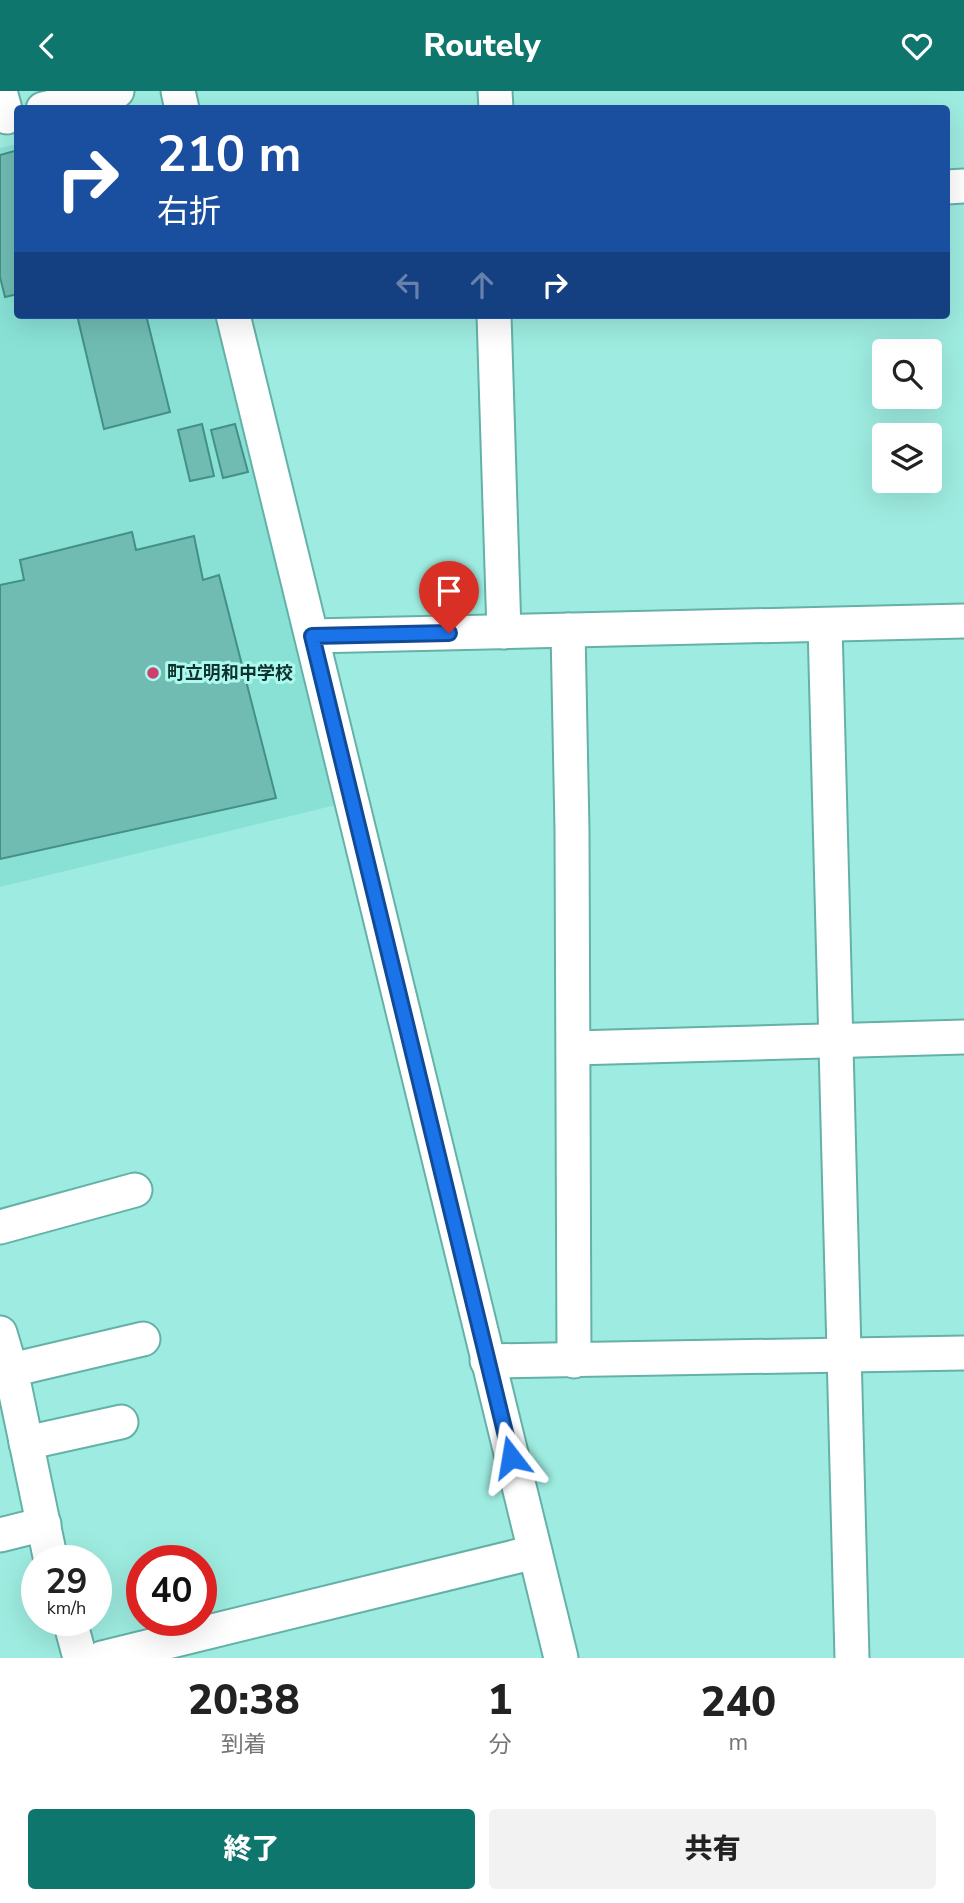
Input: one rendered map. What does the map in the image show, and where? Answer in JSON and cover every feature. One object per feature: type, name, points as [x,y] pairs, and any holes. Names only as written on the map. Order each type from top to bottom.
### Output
[{"type":"street","points":[[59,105],[117,91]]},
{"type":"street","points":[[234,319],[561,1658]]},
{"type":"street","points":[[494,319],[504,632]]},
{"type":"street","points":[[312,636],[964,621]]},
{"type":"street","points":[[825,625],[852,1658]]},
{"type":"street","points":[[568,630],[574,1048],[574,1361]]},
{"type":"street","points":[[574,1048],[964,1037]]},
{"type":"street","points":[[0,1227],[135,1189]]},
{"type":"street","points":[[0,1333],[11,1370],[48,1545]]},
{"type":"street","points":[[11,1370],[143,1339]]},
{"type":"street","points":[[487,1361],[964,1353]]},
{"type":"street","points":[[26,1443],[121,1422]]},
{"type":"street","points":[[0,1535],[44,1524]]},
{"type":"street","points":[[102,1658],[536,1552]]},
{"type":"street","points":[[74,1636],[80,1658]]},
{"type":"shaded area","name":"町立明和中学校","points":[[14,145],[14,319],[219,319],[257,483],[340,804],[0,887],[0,148]]},
{"type":"building","points":[[14,151],[14,295],[5,297],[0,277],[0,155]]},
{"type":"building","points":[[78,319],[147,319],[170,412],[104,429]]},
{"type":"building","points":[[202,424],[214,476],[190,481],[178,430]]},
{"type":"building","points":[[235,424],[248,472],[223,478],[211,430]]},
{"type":"building","name":"町立明和中学校","points":[[132,532],[136,550],[194,536],[203,580],[219,575],[276,798],[0,859],[0,585],[24,580],[20,560]]},
{"type":"place","name":"町立明和中学校","points":[[153,673]]},
{"type":"route","points":[[449,633],[312,636],[511,1457]]}]
